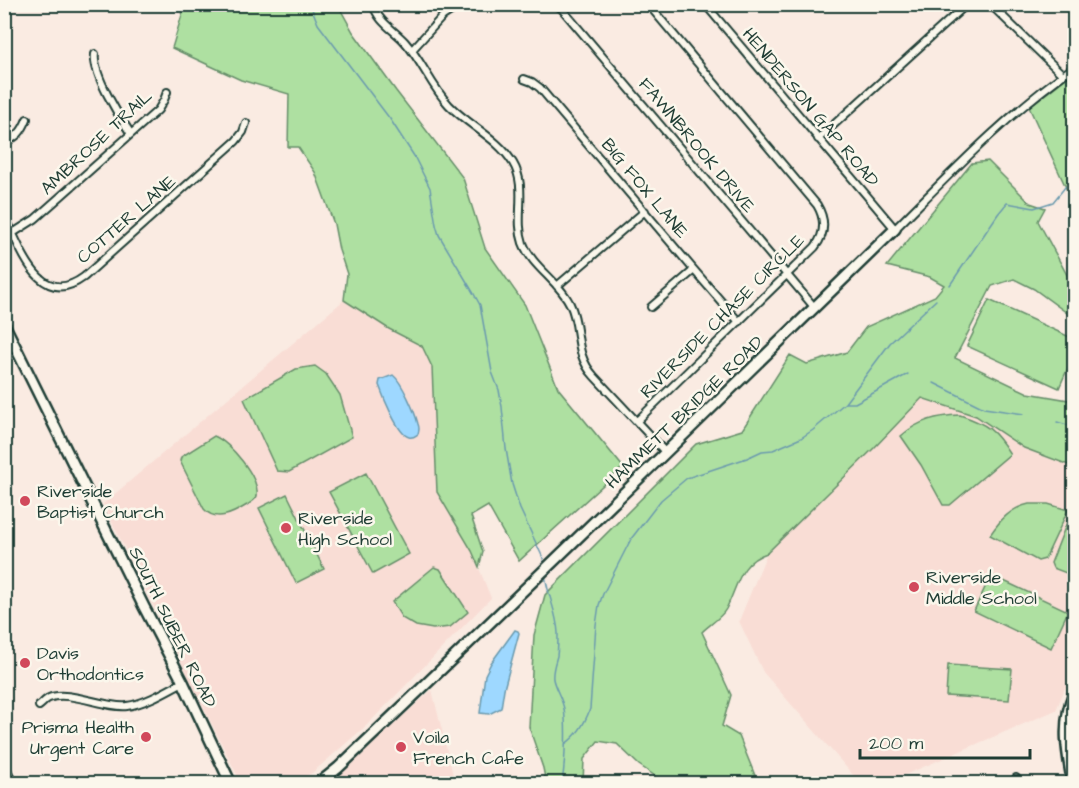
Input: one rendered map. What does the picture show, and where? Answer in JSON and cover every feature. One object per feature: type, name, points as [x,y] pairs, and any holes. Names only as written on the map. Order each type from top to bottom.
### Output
[{"type":"street","name":"RIVERSIDE CHASE CIRCLE","points":[[373,4],[379,18],[412,50],[447,102],[457,113],[500,146],[512,162],[521,186],[520,229],[523,242],[529,254],[572,307],[581,353],[586,366],[666,453]]},
{"type":"street","points":[[412,50],[443,16],[462,4]]},
{"type":"street","name":"FAWNBROOK DRIVE","points":[[555,4],[562,9],[814,308]]},
{"type":"street","name":"RIVERSIDE CHASE CIRCLE","points":[[637,421],[818,243],[824,225],[817,205],[648,4]]},
{"type":"street","name":"HENDERSON GAP ROAD","points":[[705,4],[895,229]]},
{"type":"street","points":[[818,139],[967,4]]},
{"type":"street","points":[[990,4],[1064,75]]},
{"type":"street","points":[[95,54],[96,71],[123,124],[131,134]]},
{"type":"street","name":"HAMMETT BRIDGE ROAD","points":[[318,783],[338,768],[666,453],[998,128],[1074,67]]},
{"type":"street","name":"BIG FOX LANE","points":[[524,79],[540,88],[739,322]]},
{"type":"street","name":"AMBROSE TRAIL","points":[[13,232],[34,219],[131,134],[161,106],[167,92]]},
{"type":"street","points":[[4,143],[20,134],[27,118]]},
{"type":"street","name":"COTTER LANE","points":[[4,215],[37,277],[48,284],[57,286],[75,282],[84,277],[236,141],[246,123]]},
{"type":"street","points":[[557,286],[645,211]]},
{"type":"street","points":[[651,308],[694,270]]},
{"type":"street","name":"SOUTH SUBER ROAD","points":[[4,324],[231,783]]},
{"type":"street","points":[[39,706],[49,698],[68,696],[128,706],[183,682]]},
{"type":"street","points":[[1072,783],[1066,728],[1074,693]]},
{"type":"street","points":[[4,762],[13,783]]},
{"type":"shaded area","name":"Riverside High School","points":[[344,300],[389,329],[422,346],[432,369],[437,492],[472,551],[491,598],[367,725],[312,773],[292,783],[241,783],[103,504]]},
{"type":"shaded area","name":"Riverside Middle School","points":[[922,398],[976,416],[1024,448],[1074,467],[1074,667],[1056,710],[886,783],[860,783],[763,672],[739,621],[767,553]]},
{"type":"shaded area","points":[[432,690],[455,783],[327,784],[364,751]]},
{"type":"green space","points":[[185,5],[338,5],[353,32],[463,178],[485,248],[525,305],[558,388],[623,467],[519,561],[488,506],[471,516],[483,552],[479,567],[437,492],[432,367],[422,346],[389,329],[344,300],[347,274],[334,224],[315,172],[298,147],[288,147],[289,94],[241,80],[172,48]]},
{"type":"green space","points":[[1074,72],[1074,205],[1029,107]]},
{"type":"green space","points":[[988,161],[1030,203],[1045,208],[1038,221],[1074,288],[1074,318],[1034,289],[1014,279],[992,286],[955,358],[1028,393],[1074,401],[1074,467],[1024,448],[976,416],[922,398],[767,553],[750,562],[740,576],[724,612],[702,632],[731,695],[722,726],[739,736],[758,783],[655,783],[658,778],[639,765],[617,744],[598,741],[584,759],[583,783],[546,783],[529,727],[534,635],[545,595],[696,444],[742,430],[790,355],[807,364],[847,352],[866,327],[935,296],[944,285],[930,277],[887,266],[972,163]]},
{"type":"green space","points":[[989,300],[1074,339],[1074,354],[1059,388],[967,346]]},
{"type":"green space","points":[[315,366],[326,374],[340,395],[352,437],[289,472],[277,471],[244,399],[296,369]]},
{"type":"green space","points":[[960,415],[990,429],[1010,454],[950,505],[943,505],[921,465],[901,436],[929,420]]},
{"type":"green space","points":[[214,436],[228,445],[243,462],[257,488],[257,496],[253,501],[231,513],[219,516],[204,509],[180,461],[181,457]]},
{"type":"green space","points":[[366,473],[409,554],[373,574],[329,492]]},
{"type":"green space","points":[[287,494],[324,569],[296,583],[259,508]]},
{"type":"green space","points":[[1029,504],[1048,504],[1068,510],[1045,559],[1038,561],[990,535],[1006,515]]},
{"type":"green space","points":[[1071,512],[1074,513],[1074,576],[1053,568],[1051,563]]},
{"type":"green space","points":[[434,567],[440,569],[468,612],[450,627],[433,629],[416,626],[402,618],[392,602]]},
{"type":"green space","points":[[991,575],[1068,611],[1051,648],[974,611]]},
{"type":"green space","points":[[948,665],[1012,669],[1009,700],[946,696]]},
{"type":"water","points":[[393,375],[404,390],[419,427],[418,434],[413,437],[405,435],[400,430],[379,385],[380,380]]},
{"type":"water","points":[[515,630],[519,633],[501,708],[489,714],[480,713],[485,675]]},
{"type":"waterway","points":[[310,4],[318,24],[390,119],[414,156],[430,188],[439,235],[480,305],[492,372],[499,390],[512,484],[520,509],[543,558],[544,566]]},
{"type":"waterway","points":[[950,285],[1007,203],[1034,208],[1053,202],[1066,186]]},
{"type":"waterway","points":[[565,744],[580,729],[590,709],[596,625],[603,594],[631,539],[661,500],[687,478],[762,451],[773,450],[813,430],[845,403],[890,343],[936,300]]},
{"type":"waterway","points":[[846,403],[855,403],[908,374]]},
{"type":"waterway","points":[[934,383],[984,408],[1024,414]]},
{"type":"waterway","points":[[1057,422],[1074,427]]},
{"type":"waterway","points":[[545,574],[558,633],[553,679],[565,717],[562,784]]},
{"type":"place","name":"Riverside Baptist Church","points":[[25,501]]},
{"type":"place","name":"Riverside High School","points":[[286,528]]},
{"type":"place","name":"Riverside Middle School","points":[[914,587]]},
{"type":"place","name":"Davis Orthodontics","points":[[25,663]]},
{"type":"place","name":"Prisma Health Urgent Care","points":[[146,737]]},
{"type":"place","name":"Voila French Cafe","points":[[401,747]]}]
